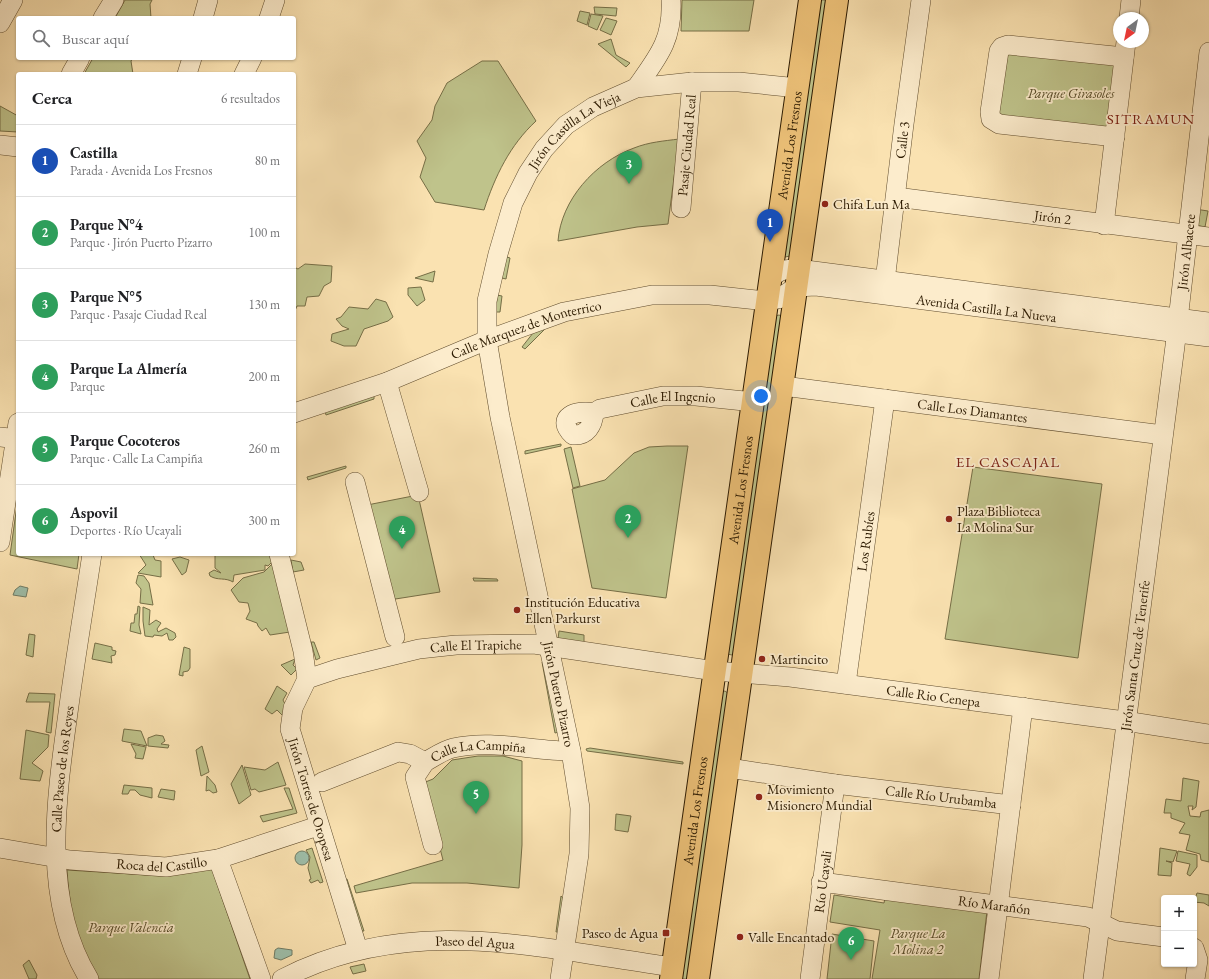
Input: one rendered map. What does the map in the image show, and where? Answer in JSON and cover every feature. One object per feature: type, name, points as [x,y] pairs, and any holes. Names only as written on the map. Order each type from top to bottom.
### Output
[{"type":"main road","name":"Avenida Los Fresnos","points":[[672,973],[810,0]]},
{"type":"main road","name":"Avenida Los Fresnos","points":[[698,979],[837,0]]},
{"type":"street","points":[[0,23],[13,0]]},
{"type":"street","points":[[104,16],[114,0]]},
{"type":"street","points":[[204,16],[208,0]]},
{"type":"street","points":[[270,16],[275,0]]},
{"type":"street","points":[[636,88],[661,54],[672,20],[671,0]]},
{"type":"street","name":"Calle 3","points":[[885,280],[921,0]]},
{"type":"street","points":[[1130,12],[1132,0]]},
{"type":"street","points":[[1104,225],[1115,137],[1125,50],[1008,45],[1002,47],[999,51],[990,112],[991,119],[999,124],[1115,137]]},
{"type":"street","name":"Jirón Albacete","points":[[1177,325],[1189,235],[1209,52]]},
{"type":"street","points":[[72,72],[79,60]]},
{"type":"street","points":[[188,72],[191,60]]},
{"type":"street","points":[[245,72],[251,60]]},
{"type":"street","name":"Jirón Castilla La Vieja","points":[[487,340],[487,301],[498,254],[513,203],[528,173],[544,149],[566,125],[593,107],[636,88],[692,82],[739,82],[798,88]]},
{"type":"street","name":"Pasaje Ciudad Real","points":[[681,208],[692,82]]},
{"type":"street","points":[[0,145],[16,147]]},
{"type":"street","name":"Jirón 2","points":[[896,198],[1209,237]]},
{"type":"street","name":"Avenida Castilla La Nueva","points":[[771,279],[774,273],[781,270],[816,286],[1177,325],[1209,322]]},
{"type":"street","points":[[767,301],[778,299],[797,278]]},
{"type":"street","name":"Avenida Castilla La Nueva","points":[[797,278],[885,280],[1177,325],[1209,337]]},
{"type":"street","name":"Calle Marquez de Monterrico","points":[[296,412],[387,382],[487,340],[564,312],[652,295],[710,295],[767,301]]},
{"type":"street","name":"Jirón Santa Cruz de Tenerife","points":[[1093,979],[1177,325]]},
{"type":"street","name":"Jirón Puerto Pizarro","points":[[487,340],[500,417],[571,751],[580,808],[580,839],[560,979]]},
{"type":"street","points":[[387,382],[419,492]]},
{"type":"street","name":"Calle Los Diamantes","points":[[783,386],[1163,435]]},
{"type":"street","name":"Calle El Ingenio","points":[[594,413],[600,409],[612,406],[663,396],[696,396],[754,402]]},
{"type":"street","name":"Los Rubíes","points":[[846,684],[886,399]]},
{"type":"street","points":[[0,542],[13,435]]},
{"type":"street","points":[[355,482],[396,637]]},
{"type":"street","name":"Calle Paseo de los Reyes","points":[[89,979],[74,951],[64,920],[58,883],[58,785],[92,556]]},
{"type":"street","points":[[279,556],[303,651],[307,679]]},
{"type":"street","name":"Calle El Trapiche","points":[[307,679],[392,654],[456,645],[526,644],[715,671],[742,672]]},
{"type":"street","name":"Calle Rio Cenepa","points":[[742,672],[1023,707],[1209,734]]},
{"type":"street","name":"Jirón Torres de Oropesa","points":[[307,679],[293,708],[290,729],[318,826],[358,950]]},
{"type":"street","points":[[989,979],[1023,707]]},
{"type":"street","name":"Calle La Campiña","points":[[322,782],[398,752],[410,754],[426,762],[452,748],[490,744],[551,751],[571,751]]},
{"type":"street","points":[[426,762],[416,777],[433,844]]},
{"type":"street","name":"Calle Río Urubamba","points":[[729,768],[834,784],[1011,805]]},
{"type":"street","name":"Río Ucayali","points":[[810,979],[834,784]]},
{"type":"street","name":"Roca del Castillo","points":[[0,848],[58,858],[166,867],[218,859],[318,826]]},
{"type":"street","points":[[218,859],[261,979]]},
{"type":"street","name":"Río Marañón","points":[[821,882],[1088,917],[1117,931],[1161,937]]},
{"type":"street","name":"Paseo del Agua","points":[[282,979],[324,961],[358,950],[410,942],[464,940],[489,941],[564,951],[672,973]]},
{"type":"street","points":[[1196,979],[1197,957]]},
{"type":"green space","points":[[125,0],[152,0],[150,4],[151,16],[116,16]]},
{"type":"green space","points":[[682,0],[754,0],[749,31],[681,31]]},
{"type":"green space","points":[[817,0],[830,0],[794,255],[781,258]]},
{"type":"green space","points":[[594,7],[617,8],[616,16],[595,14]]},
{"type":"green space","points":[[580,11],[590,13],[587,25],[577,21]]},
{"type":"green space","points":[[591,14],[603,16],[597,30],[588,26]]},
{"type":"green space","points":[[606,18],[617,21],[611,35],[600,30]]},
{"type":"green space","points":[[611,39],[616,55],[630,63],[626,67],[598,44]]},
{"type":"green space","name":"Parque Girasoles","points":[[1008,52],[1119,62],[1107,131],[998,115]]},
{"type":"green space","points":[[92,60],[132,60],[133,72],[85,72]]},
{"type":"green space","points":[[482,61],[498,61],[536,121],[518,140],[504,162],[493,185],[484,210],[435,202],[420,177],[426,158],[417,141],[432,120],[435,106],[447,83]]},
{"type":"green space","points":[[0,106],[16,115],[16,132],[0,131]]},
{"type":"green space","points":[[679,139],[668,224],[637,227],[558,241],[566,211],[573,197],[582,184],[594,173],[620,154],[634,148],[651,143]]},
{"type":"green space","points":[[1195,209],[1208,211],[1205,227],[1196,225]]},
{"type":"green space","points":[[504,256],[510,258],[506,279],[502,278]]},
{"type":"green space","points":[[305,264],[332,266],[331,282],[324,286],[319,296],[307,297],[305,306],[297,306],[296,308],[296,268],[298,269]]},
{"type":"green space","points":[[435,271],[433,282],[415,278]]},
{"type":"green space","points":[[421,287],[425,300],[417,306],[408,295],[408,288]]},
{"type":"green space","points":[[497,295],[502,296],[500,312],[496,312]]},
{"type":"green space","points":[[376,299],[386,302],[393,317],[388,321],[364,329],[356,346],[344,346],[331,341],[332,334],[349,329],[342,326],[336,319],[341,317],[349,307],[368,309]]},
{"type":"green space","points":[[779,315],[784,317],[737,653],[732,655],[727,654],[775,316]]},
{"type":"green space","points":[[546,328],[525,349],[522,347],[533,333]]},
{"type":"green space","points":[[374,396],[374,399],[326,415],[325,411]]},
{"type":"green space","points":[[561,444],[561,446],[525,454],[525,451]]},
{"type":"green space","points":[[688,446],[666,598],[592,588],[572,489],[605,480],[634,453],[649,447]]},
{"type":"green space","points":[[571,447],[580,486],[573,488],[564,449]]},
{"type":"green space","points":[[346,466],[346,468],[308,480],[307,477]]},
{"type":"green space","points":[[973,467],[1102,484],[1078,658],[945,639]]},
{"type":"green space","points":[[418,495],[440,592],[389,600],[362,506]]},
{"type":"green space","points":[[16,512],[16,556],[79,556],[77,569],[10,555]]},
{"type":"green space","points":[[140,556],[153,556],[155,560],[161,561],[161,577],[138,573],[146,565]]},
{"type":"green space","points":[[215,556],[272,556],[273,561],[268,566],[265,565],[265,570],[234,575],[233,582],[210,576],[209,573],[214,570],[221,573],[215,568]]},
{"type":"green space","points":[[180,557],[189,560],[186,572],[182,575],[172,559]]},
{"type":"green space","points":[[291,560],[301,562],[304,570],[293,572]]},
{"type":"green space","points":[[275,561],[290,632],[270,635],[266,628],[262,631],[257,623],[246,619],[250,611],[248,603],[239,602],[231,590],[243,578],[264,572]]},
{"type":"green space","points":[[138,575],[144,576],[149,583],[153,605],[140,603],[141,589],[136,583]]},
{"type":"green space","points":[[473,578],[497,579],[498,581],[474,581]]},
{"type":"green space","points":[[138,606],[140,607],[139,625],[141,634],[130,631],[131,623],[134,623],[135,614],[137,614]]},
{"type":"green space","points":[[143,607],[150,610],[149,625],[156,620],[161,623],[157,629],[158,632],[166,628],[175,633],[176,637],[173,640],[169,640],[167,633],[162,636],[145,636]]},
{"type":"green space","points":[[559,631],[584,635],[584,643],[558,639]]},
{"type":"green space","points":[[29,634],[35,635],[33,657],[26,655]]},
{"type":"green space","points":[[311,642],[314,642],[320,658],[316,660]]},
{"type":"green space","points":[[95,643],[112,647],[112,650],[116,651],[115,655],[111,656],[112,663],[92,659]]},
{"type":"green space","points":[[184,647],[190,649],[190,668],[188,671],[183,672],[183,676],[179,675]]},
{"type":"green space","points":[[295,659],[293,665],[297,669],[291,675],[281,665]]},
{"type":"green space","points":[[542,662],[545,662],[559,732],[555,733]]},
{"type":"green space","points":[[277,686],[287,693],[283,700],[286,706],[283,716],[277,710],[272,714],[265,709]]},
{"type":"green space","points":[[725,691],[729,694],[692,979],[677,979],[721,692]]},
{"type":"green space","points":[[29,693],[55,694],[51,733],[46,732],[50,702],[26,702]]},
{"type":"green space","points":[[124,729],[141,731],[147,746],[122,741]]},
{"type":"green space","points":[[26,730],[49,735],[48,747],[32,763],[43,771],[40,781],[20,779]]},
{"type":"green space","points":[[156,735],[163,736],[165,741],[161,744],[169,745],[168,748],[148,746],[148,738]]},
{"type":"green space","points":[[131,744],[146,747],[143,759],[135,758],[136,754]]},
{"type":"green space","points":[[202,746],[209,772],[201,776],[196,750]]},
{"type":"green space","points":[[590,748],[683,762],[683,764],[587,751],[586,749]]},
{"type":"green space","points":[[478,756],[503,756],[522,761],[522,845],[519,888],[467,883],[412,883],[356,893],[354,886],[443,860],[423,783],[433,779],[452,760]]},
{"type":"green space","points":[[278,762],[286,785],[259,792],[255,789],[251,790],[244,767],[265,770]]},
{"type":"green space","points":[[242,765],[251,795],[239,804],[231,784]]},
{"type":"green space","points":[[207,776],[215,785],[217,792],[213,793],[209,790],[206,791]]},
{"type":"green space","points":[[1183,778],[1199,781],[1196,807],[1192,810],[1193,806],[1188,806],[1190,816],[1200,817],[1201,812],[1209,810],[1209,862],[1201,860],[1200,854],[1186,850],[1190,835],[1179,833],[1185,823],[1171,818],[1171,813],[1164,813],[1166,799],[1181,801]]},
{"type":"green space","points":[[124,785],[152,788],[152,798],[140,795],[135,790],[130,790],[128,794],[122,794]]},
{"type":"green space","points":[[284,788],[289,788],[297,813],[263,822],[260,816],[293,809]]},
{"type":"green space","points":[[161,789],[175,791],[174,800],[158,797]]},
{"type":"green space","points":[[616,814],[631,816],[628,832],[615,830]]},
{"type":"green space","points":[[312,848],[323,882],[320,883],[318,880],[311,883],[309,880],[311,879],[308,868],[310,857],[306,850]]},
{"type":"green space","points":[[1160,848],[1177,851],[1173,862],[1166,861],[1172,863],[1171,876],[1158,875]]},
{"type":"green space","points":[[1178,851],[1197,855],[1197,867],[1190,876],[1187,874],[1190,864],[1176,861]]},
{"type":"green space","name":"Parque Valencia","points":[[211,866],[250,979],[99,979],[87,961],[78,937],[70,904],[67,870],[165,876]]},
{"type":"green space","points":[[347,879],[364,931],[360,931],[343,880]]},
{"type":"green space","points":[[1197,893],[1209,895],[1209,906],[1204,903],[1197,902]]},
{"type":"green space","name":"Parque La Molina 2","points":[[834,895],[884,903],[885,898],[987,911],[979,979],[872,979],[880,930],[830,922]]},
{"type":"green space","points":[[561,896],[563,898],[559,932],[556,932]]},
{"type":"green space","points":[[832,934],[874,941],[870,979],[827,979]]},
{"type":"green space","points":[[29,960],[37,975],[36,979],[29,979],[23,965]]},
{"type":"green space","points":[[364,964],[366,971],[353,974],[350,967]]},
{"type":"shaded area","points":[[20,586],[28,588],[26,597],[13,595],[15,590]]},
{"type":"shaded area","points":[[302,851],[307,853],[309,858],[307,863],[302,865],[297,863],[295,858],[297,853]]},
{"type":"shaded area","points":[[278,948],[292,950],[292,955],[281,960],[274,958],[275,950]]},
{"type":"place","name":"Parque N°5","points":[[629,184]]},
{"type":"place","name":"Chifa Lun Ma","points":[[825,204]]},
{"type":"place","name":"Castilla","points":[[770,242]]},
{"type":"place","name":"Plaza Biblioteca La Molina Sur","points":[[949,519]]},
{"type":"place","name":"Parque N°4","points":[[628,538]]},
{"type":"place","name":"Parque La Almería","points":[[402,549]]},
{"type":"place","name":"Institución Educativa Ellen Parkurst","points":[[517,610]]},
{"type":"place","name":"Martincito","points":[[762,659]]},
{"type":"place","name":"Movimiento Misionero Mundial","points":[[759,797]]},
{"type":"place","name":"Parque Cocoteros","points":[[476,814]]},
{"type":"place","name":"Paseo de Agua","points":[[666,933]]},
{"type":"place","name":"Valle Encantado","points":[[740,937]]},
{"type":"place","name":"Aspovil","points":[[851,960]]},
{"type":"district","name":"SITRAMUN","points":[[1151,118]]},
{"type":"district","name":"EL CASCAJAL","points":[[1008,461]]}]
